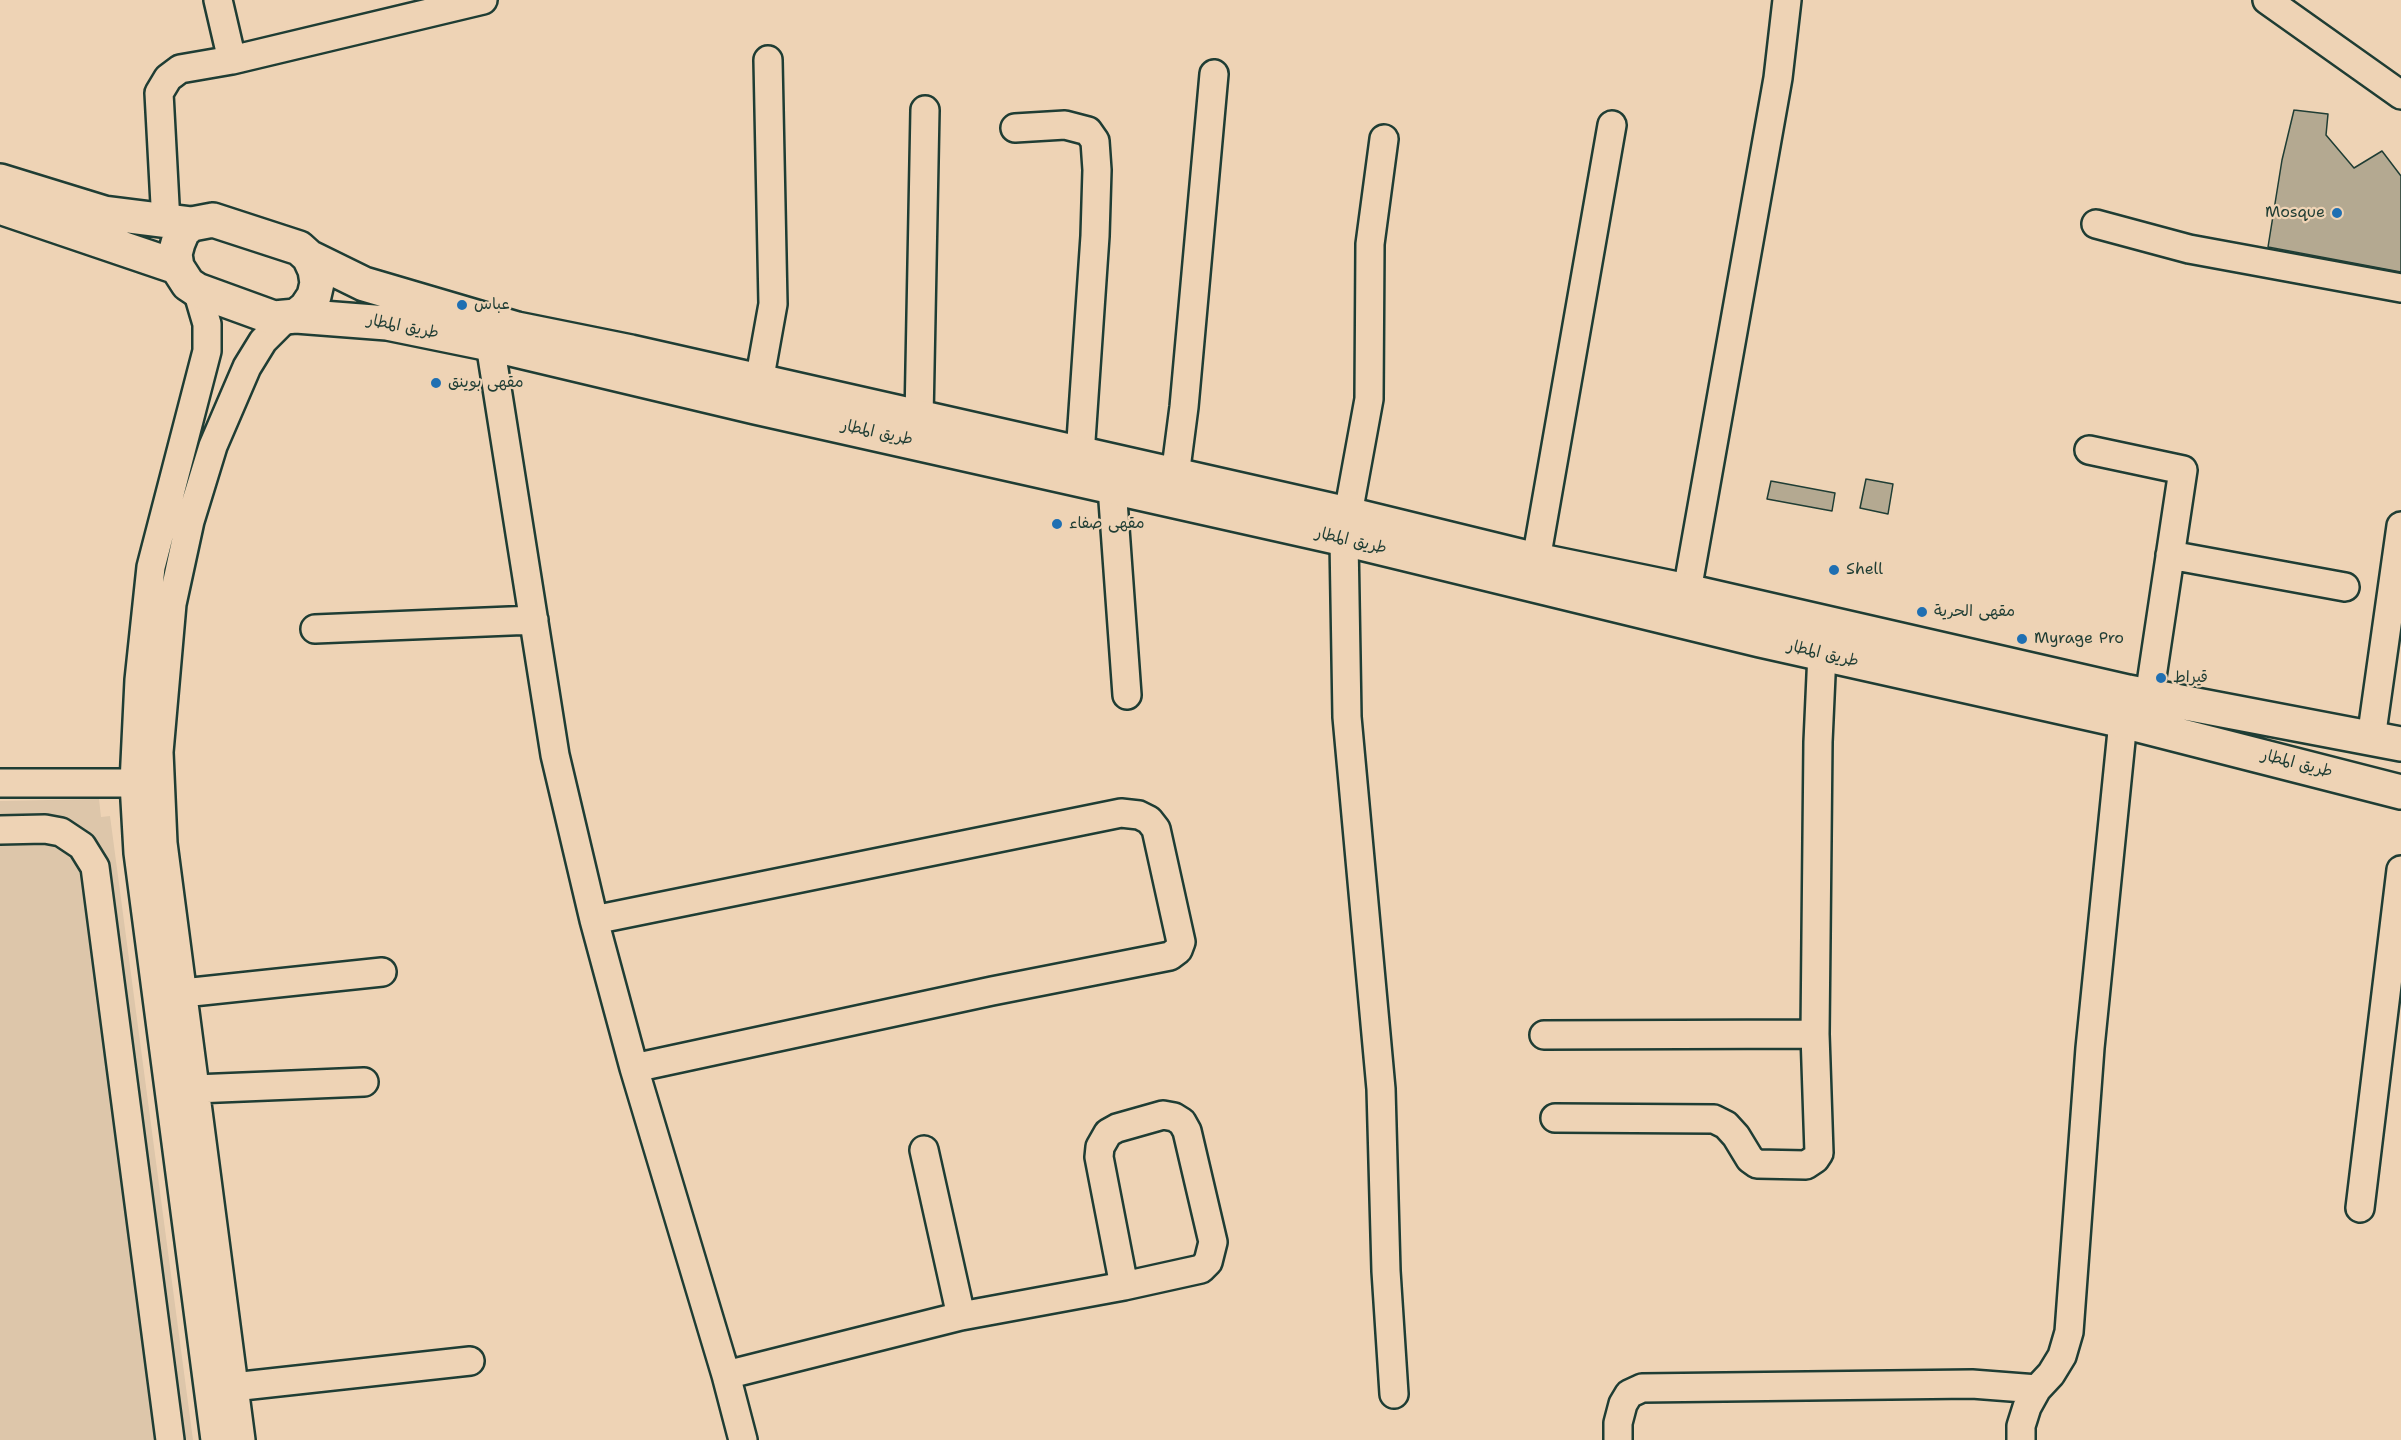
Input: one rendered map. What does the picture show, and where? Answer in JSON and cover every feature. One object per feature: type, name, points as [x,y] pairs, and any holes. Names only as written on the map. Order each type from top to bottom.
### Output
[{"type":"main road","points":[[0,181],[21,206],[187,279]]},
{"type":"main road","points":[[21,206],[104,213],[179,224],[183,231],[175,254],[187,279]]},
{"type":"main road","name":"طريق المطار","points":[[179,224],[213,220],[299,248],[309,257],[364,284],[517,329],[1175,476],[1346,526],[1822,653],[2124,721],[2401,792]]},
{"type":"main road","points":[[290,318],[306,308],[315,290],[315,270],[309,257]]},
{"type":"main road","name":"طريق المطار","points":[[187,279],[274,318],[342,317],[387,322],[1112,487],[1536,560],[1687,591],[2149,697],[2386,742]]},
{"type":"main road","points":[[2370,784],[2363,778],[2356,762],[2358,752],[2386,742]]},
{"type":"street","points":[[218,0],[232,60]]},
{"type":"street","points":[[179,224],[159,93],[168,78],[180,69],[232,60],[483,0]]},
{"type":"street","points":[[1687,591],[1778,78],[1787,0]]},
{"type":"street","points":[[2266,0],[2401,94]]},
{"type":"street","points":[[759,382],[773,304],[768,60]]},
{"type":"street","points":[[1175,476],[1184,407],[1214,74]]},
{"type":"street","points":[[920,418],[925,110]]},
{"type":"street","points":[[1015,128],[1065,125],[1088,131],[1095,141],[1097,170],[1095,236],[1080,455]]},
{"type":"street","points":[[1536,560],[1612,125]]},
{"type":"street","points":[[1384,139],[1370,244],[1369,399],[1346,526],[1347,717],[1381,1089],[1386,1271],[1394,1394]]},
{"type":"street","points":[[2096,224],[2189,249],[2401,288]]},
{"type":"street","points":[[187,279],[207,324],[207,351],[190,422],[164,511],[150,577],[139,680],[147,783],[162,843],[195,1089],[221,1389],[215,1440]]},
{"type":"street","points":[[241,1440],[221,1389],[138,853],[147,783],[161,711],[168,633],[177,577],[190,521],[213,446],[247,367],[263,341],[290,318]]},
{"type":"street","points":[[490,344],[555,755],[594,920],[634,1068],[726,1375],[742,1440]]},
{"type":"street","points":[[2089,450],[2183,470],[2149,697]]},
{"type":"street","points":[[1112,487],[1127,695]]},
{"type":"street","points":[[2386,742],[2401,526]]},
{"type":"street","points":[[2170,555],[2345,587]]},
{"type":"street","points":[[315,629],[534,620]]},
{"type":"street","points":[[1555,1118],[1714,1119],[1731,1131],[1750,1159],[1757,1164],[1806,1164],[1815,1159],[1819,1153],[1815,1034],[1818,742],[1822,653]]},
{"type":"street","points":[[2021,1440],[2020,1426],[2037,1389],[2051,1374],[2062,1356],[2069,1332],[2090,1048],[2124,721]]},
{"type":"street","points":[[0,783],[147,783]]},
{"type":"street","points":[[594,920],[1120,813],[1138,815],[1149,820],[1156,829],[1181,942],[1178,950],[1170,956],[992,991],[634,1068]]},
{"type":"street","points":[[0,830],[45,829],[61,832],[82,846],[95,867],[170,1440]]},
{"type":"street","points":[[2360,1208],[2401,870]]},
{"type":"street","points":[[183,993],[382,972]]},
{"type":"street","points":[[1544,1035],[1815,1034]]},
{"type":"street","points":[[195,1089],[364,1082]]},
{"type":"street","points":[[726,1375],[961,1316],[1124,1286],[1194,1272],[1208,1262],[1213,1242],[1187,1131],[1182,1122],[1163,1115],[1117,1128],[1108,1133],[1100,1147],[1099,1157],[1124,1286]]},
{"type":"street","points":[[924,1150],[961,1316]]},
{"type":"street","points":[[221,1389],[470,1361]]},
{"type":"street","points":[[1618,1440],[1618,1423],[1623,1404],[1629,1394],[1642,1388],[1972,1384],[2037,1389]]},
{"type":"shaded area","points":[[99,799],[101,817],[110,816],[193,1440],[0,1440],[0,801]]},
{"type":"building","name":"Mosque","points":[[2294,110],[2328,114],[2326,135],[2354,168],[2382,151],[2401,176],[2401,272],[2268,247],[2282,160]]},
{"type":"building","points":[[1866,479],[1893,484],[1888,514],[1860,508]]},
{"type":"building","points":[[1771,481],[1835,493],[1832,511],[1767,499]]},
{"type":"place","name":"Mosque","points":[[2337,213]]},
{"type":"place","name":"عباس","points":[[462,305]]},
{"type":"place","name":"مقهى بوينق","points":[[436,383]]},
{"type":"place","name":"مقهى صفاء","points":[[1057,524]]},
{"type":"place","name":"Shell","points":[[1834,570]]},
{"type":"place","name":"مقهى الحرية","points":[[1922,612]]},
{"type":"place","name":"Myrage Pro","points":[[2022,639]]},
{"type":"place","name":"قيراط","points":[[2161,678]]}]
